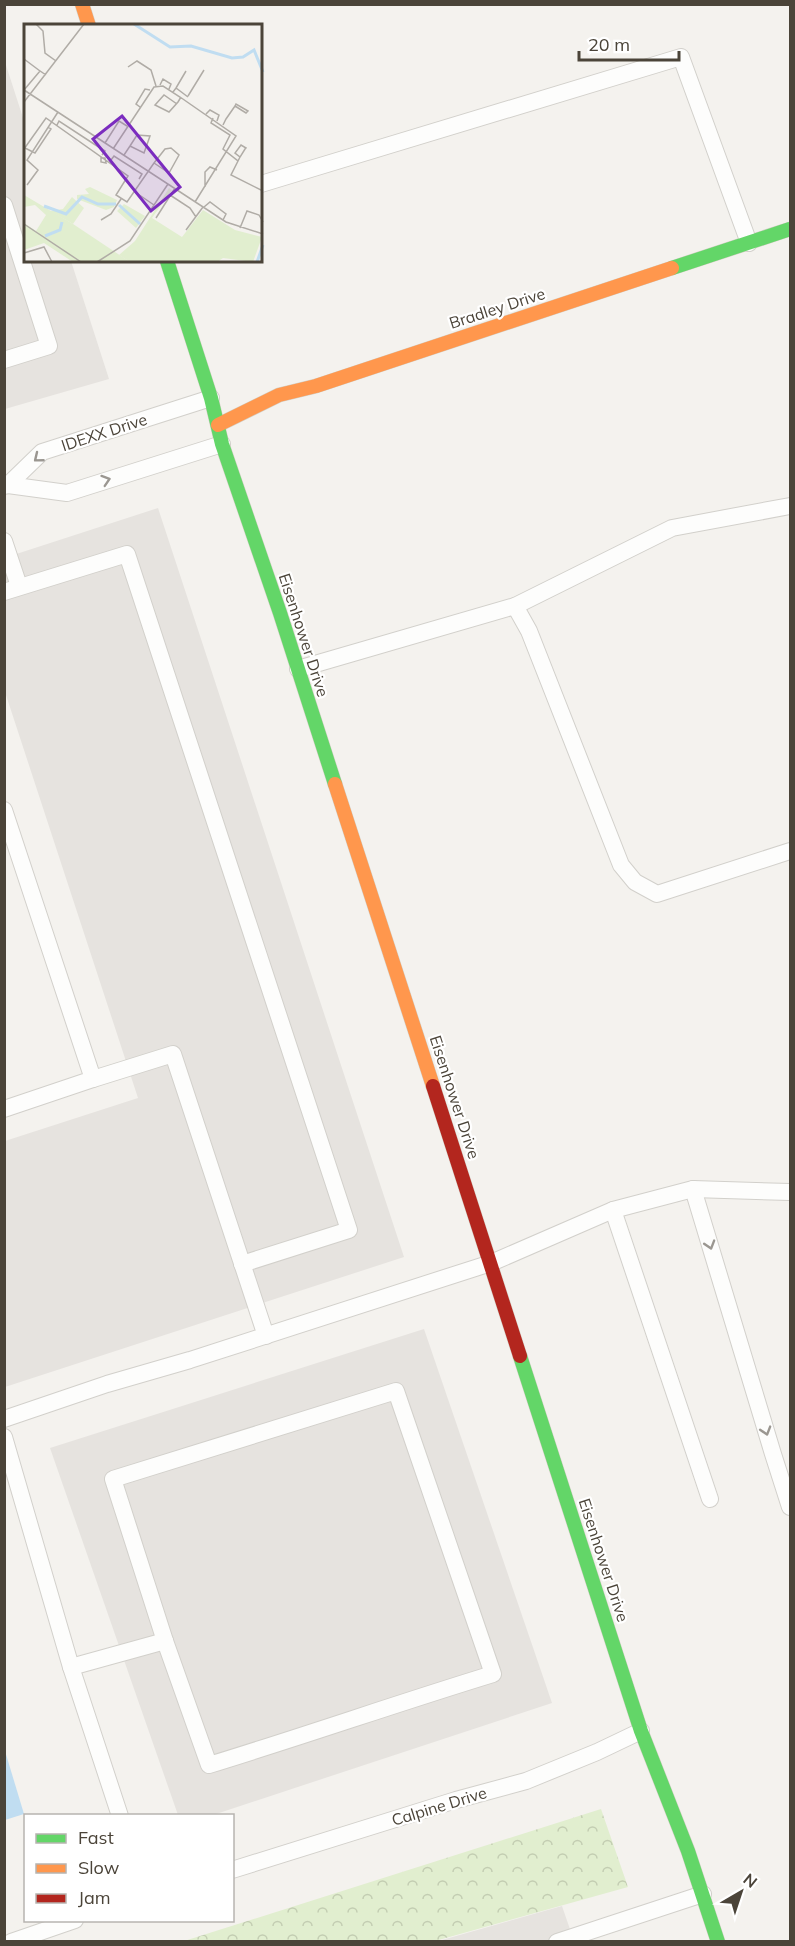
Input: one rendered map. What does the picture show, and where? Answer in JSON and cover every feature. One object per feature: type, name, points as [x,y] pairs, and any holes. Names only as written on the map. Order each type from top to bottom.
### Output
[{"type":"street","points":[[82,4],[88,24]]},
{"type":"street","name":"Bradley Drive","points":[[218,425],[279,395],[316,386],[790,229]]},
{"type":"street","name":"Eisenhower Drive","points":[[166,262],[211,398],[222,444],[298,669],[641,1731],[703,1893],[718,1941]]},
{"type":"lane","points":[[262,184],[681,57],[749,243]]},
{"type":"lane","points":[[4,205],[49,346],[4,360]]},
{"type":"lane","name":"IDEXX Drive","points":[[6,485],[42,452],[211,398]]},
{"type":"lane","name":"IDEXX Drive","points":[[6,485],[67,493],[222,444]]},
{"type":"lane","points":[[298,669],[515,606],[672,528],[790,506]]},
{"type":"lane","points":[[4,541],[12,589],[127,554],[349,1230],[242,1264]]},
{"type":"lane","points":[[515,606],[529,631],[621,865],[635,882],[657,894],[790,850]]},
{"type":"lane","points":[[4,810],[93,1079]]},
{"type":"lane","points":[[4,1108],[173,1054],[266,1336]]},
{"type":"lane","points":[[4,1419],[107,1384],[266,1336],[491,1263],[613,1210],[693,1188],[790,1192]]},
{"type":"lane","points":[[693,1188],[772,1454],[790,1507]]},
{"type":"lane","points":[[613,1210],[710,1499]]},
{"type":"lane","points":[[396,1392],[493,1674],[209,1765],[165,1641],[113,1479],[396,1392]]},
{"type":"lane","points":[[4,1437],[71,1667],[120,1814]]},
{"type":"lane","points":[[71,1667],[165,1641]]},
{"type":"lane","name":"Calpine Drive","points":[[234,1869],[456,1800],[526,1781],[641,1731]]},
{"type":"lane","points":[[556,1941],[703,1893]]},
{"type":"lane","points":[[11,1941],[69,1922]]},
{"type":"green space","points":[[601,1809],[628,1887],[435,1941],[181,1942]]},
{"type":"shaded area","points":[[4,59],[24,121],[24,262],[71,262],[109,379],[5,409]]},
{"type":"shaded area","points":[[158,508],[404,1257],[5,1387],[5,1141],[138,1098],[5,692],[4,558]]},
{"type":"shaded area","points":[[424,1329],[552,1703],[216,1814],[178,1814],[50,1448]]},
{"type":"shaded area","points":[[562,1906],[574,1941],[435,1942]]},
{"type":"water","points":[[5,1751],[24,1814],[4,1820]]},
{"type":"traffic: fast","points":[[672,268],[790,229]]},
{"type":"traffic: fast","points":[[167,262],[211,398],[222,444],[335,784]]},
{"type":"traffic: fast","points":[[520,1356],[641,1731],[688,1851],[718,1942]]},
{"type":"traffic: slow","points":[[82,4],[88,24]]},
{"type":"traffic: slow","points":[[218,425],[279,395],[316,386],[672,268]]},
{"type":"traffic: slow","points":[[335,784],[433,1086]]},
{"type":"traffic: jam","points":[[433,1086],[520,1356]]}]
